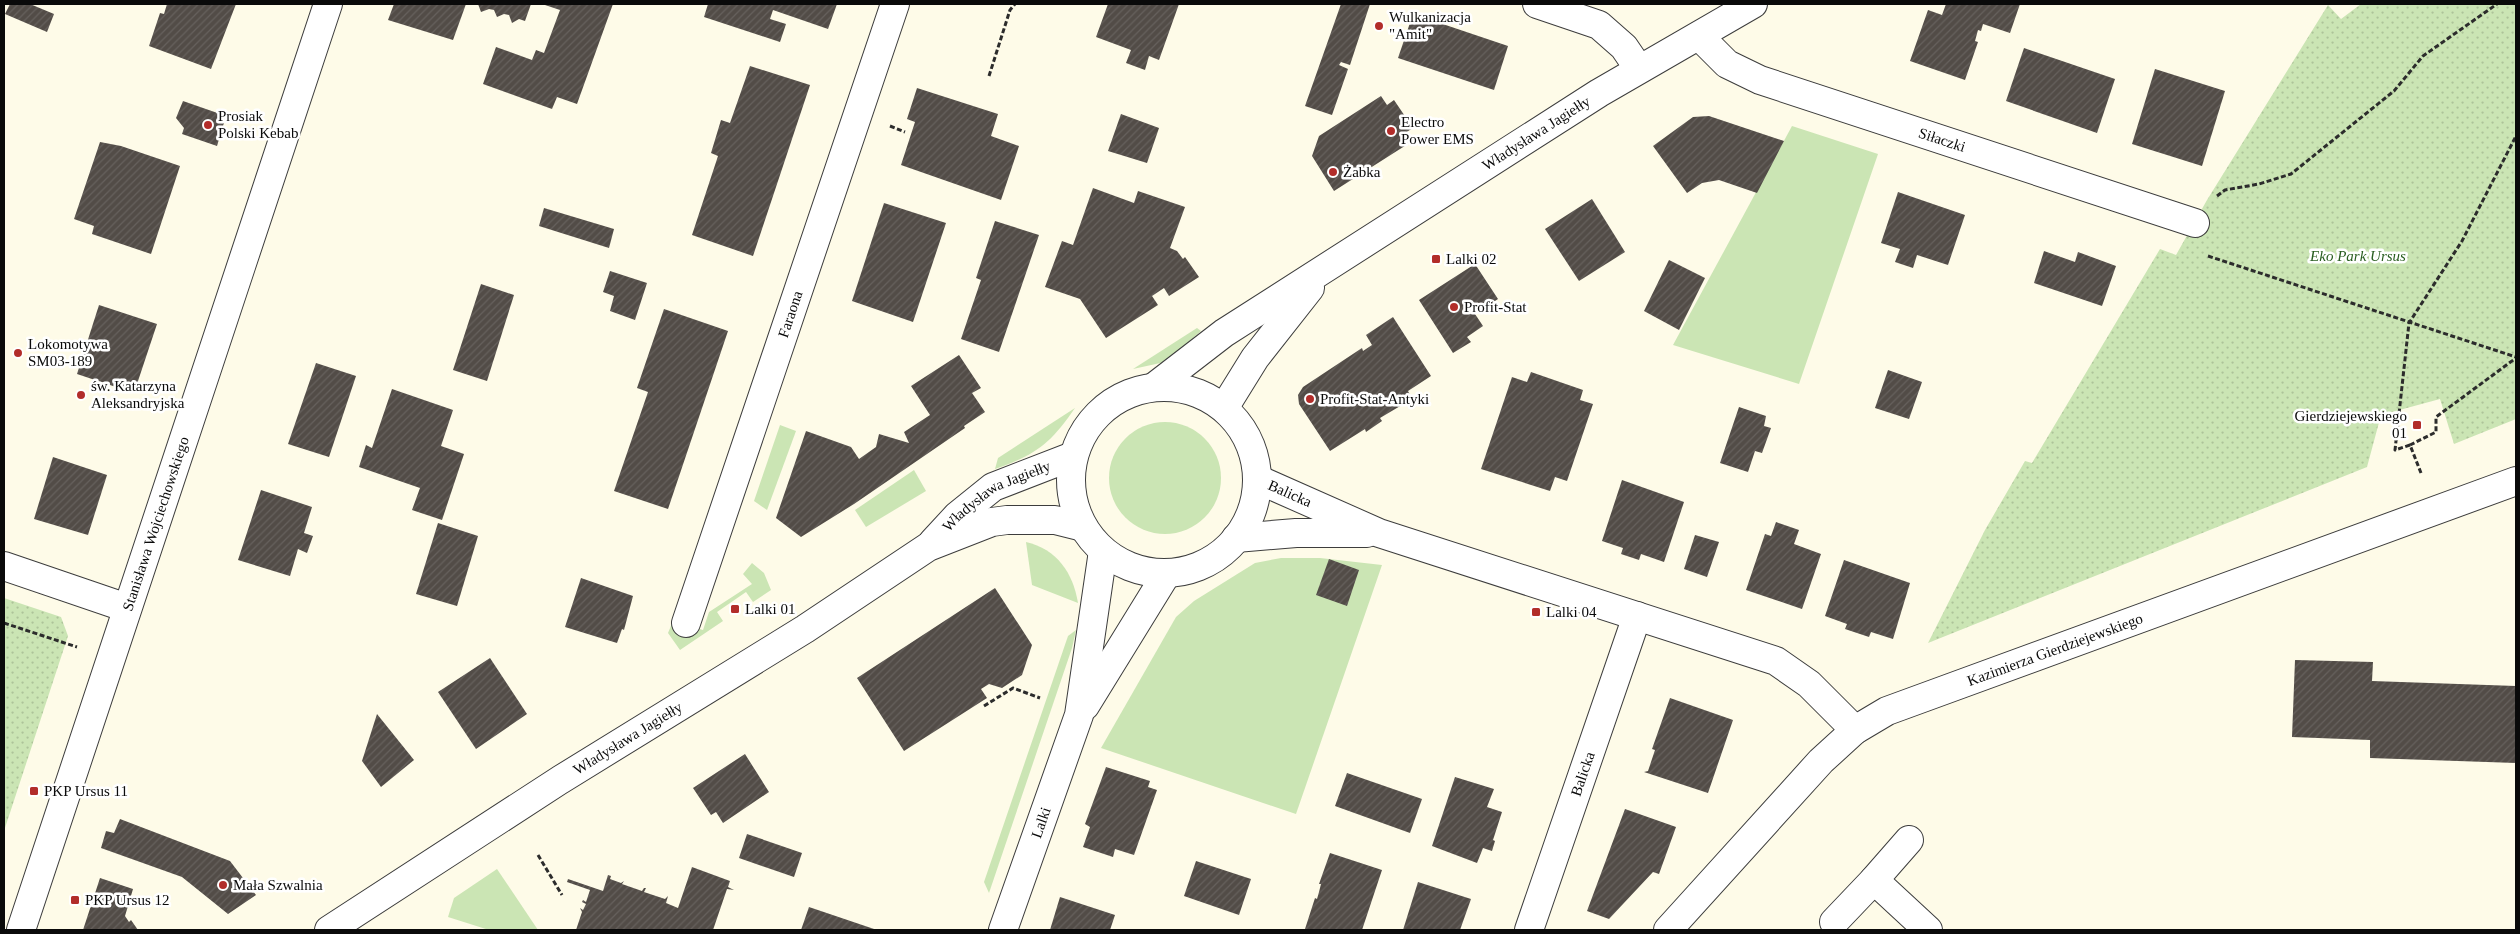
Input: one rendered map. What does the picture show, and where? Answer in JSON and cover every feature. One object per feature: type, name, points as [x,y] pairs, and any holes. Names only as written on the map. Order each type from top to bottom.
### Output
[{"type":"street","name":"Stanisława Wojciechowskiego","points":[[21,930],[328,4]]},
{"type":"street","name":"Faraona","points":[[686,623],[895,4]]},
{"type":"street","points":[[1537,4],[1599,25],[1624,47],[1638,69]]},
{"type":"street","name":"Władysława Jagiełły","points":[[1154,387],[1224,332],[1638,69],[1753,4]]},
{"type":"street","name":"Siłaczki","points":[[1699,36],[1727,64],[1760,80],[2196,223]]},
{"type":"street","name":"Władysława Jagiełły","points":[[1224,408],[1255,358],[1324,270]]},
{"type":"street","points":[[1154,387],[1187,390],[1203,395],[1224,408],[1238,423],[1248,440],[1254,459],[1257,479],[1248,520],[1236,538],[1223,552],[1206,563],[1187,570],[1167,573],[1144,571],[1122,564],[1104,551],[1083,527],[1074,505],[1070,480],[1073,456],[1081,435],[1094,417],[1112,402],[1132,392],[1154,387]]},
{"type":"street","name":"Władysława Jagiełły","points":[[928,547],[957,516],[993,487],[1073,456]]},
{"type":"street","name":"Balicka","points":[[1257,479],[1379,533],[1776,661],[1808,684],[1855,730]]},
{"type":"street","name":"Kazimierza Gierdziejewskiego","points":[[1668,930],[1821,761],[1855,730],[1887,712],[2516,481]]},
{"type":"street","name":"Władysława Jagiełły","points":[[329,930],[560,780],[805,629],[928,547],[992,522],[1007,520],[1055,520],[1083,527]]},
{"type":"street","name":"Balicka","points":[[1236,538],[1296,534],[1379,533]]},
{"type":"street","name":"Lalki","points":[[1003,930],[1079,715],[1104,551]]},
{"type":"street","points":[[4,566],[127,608]]},
{"type":"street","name":"Lalki","points":[[1079,715],[1167,573]]},
{"type":"street","name":"Balicka","points":[[1529,930],[1637,616]]},
{"type":"street","points":[[1834,922],[1910,840]]},
{"type":"street","points":[[1874,880],[1928,930]]},
{"type":"path","points":[[989,76],[1010,10],[1015,4]]},
{"type":"path","points":[[2213,200],[2225,190],[2259,184],[2291,174],[2394,91],[2422,56],[2497,4]]},
{"type":"path","points":[[2516,136],[2462,241],[2409,323],[2395,450],[2436,432],[2436,417],[2516,357]]},
{"type":"path","points":[[2205,255],[2516,357]]},
{"type":"path","points":[[2410,445],[2420,473]]},
{"type":"path","points":[[4,623],[77,647]]},
{"type":"path","points":[[984,706],[1013,688],[1040,698]]},
{"type":"path","points":[[538,855],[562,895]]},
{"type":"green space","name":"Eko Park Ursus","points":[[2361,4],[2516,4],[2516,419],[2454,444],[2440,399],[2381,415],[2367,467],[1928,643],[1985,530],[2025,461],[2032,463],[2160,249],[2176,255],[2207,200],[2328,5],[2341,19]]},
{"type":"green space","points":[[1792,126],[1878,154],[1799,384],[1673,345]]},
{"type":"green space","points":[[1197,328],[1201,331],[1165,362],[1133,369]]},
{"type":"green space","points":[[1075,408],[1058,431],[1032,453],[995,469],[998,458]]},
{"type":"green space","points":[[1165,422],[1186,426],[1205,438],[1217,457],[1221,478],[1217,499],[1205,518],[1186,530],[1165,534],[1144,530],[1125,518],[1113,499],[1109,478],[1113,457],[1125,438],[1144,426]]},
{"type":"green space","points":[[780,425],[796,431],[767,510],[754,501]]},
{"type":"green space","points":[[914,470],[926,491],[866,527],[855,510]]},
{"type":"green space","points":[[1026,542],[1046,550],[1062,564],[1068,572],[1078,603],[1032,585]]},
{"type":"green space","points":[[1281,558],[1320,558],[1382,565],[1296,814],[1101,748],[1176,617],[1194,601],[1255,563]]},
{"type":"green space","points":[[752,563],[764,573],[771,590],[753,602],[746,592],[717,612],[723,621],[680,650],[668,633],[673,621],[703,630],[709,612],[752,584],[743,574]]},
{"type":"green space","points":[[4,598],[61,617],[68,636],[4,831]]},
{"type":"green space","points":[[1076,630],[1072,648],[989,893],[984,882],[1068,636]]},
{"type":"green space","points":[[497,869],[538,930],[489,930],[448,917],[454,898]]},
{"type":"building","points":[[10,4],[30,4],[54,14],[47,32],[5,14]]},
{"type":"building","points":[[167,4],[236,4],[211,69],[149,46],[160,13],[164,14]]},
{"type":"building","points":[[394,4],[466,4],[453,40],[388,20]]},
{"type":"building","points":[[478,4],[531,4],[525,21],[519,19],[512,23],[509,15],[504,14],[497,17],[494,10],[489,9],[481,12]]},
{"type":"building","points":[[542,4],[613,4],[577,104],[557,97],[552,109],[483,84],[496,47],[532,60],[536,50],[544,53],[560,10]]},
{"type":"building","points":[[708,4],[837,4],[828,29],[773,10],[770,19],[786,24],[780,42],[704,17]]},
{"type":"building","points":[[1108,4],[1179,4],[1159,60],[1149,56],[1145,70],[1126,63],[1131,50],[1096,37]]},
{"type":"building","points":[[1341,4],[1370,4],[1350,65],[1341,62],[1339,65],[1348,69],[1332,115],[1305,106]]},
{"type":"building","points":[[1946,4],[2020,4],[2010,33],[1983,24],[1981,31],[1978,30],[1975,41],[1978,42],[1965,80],[1910,61],[1928,10],[1942,15]]},
{"type":"building","points":[[1413,14],[1508,46],[1494,90],[1398,58]]},
{"type":"building","points":[[2024,48],[2115,79],[2097,133],[2006,101]]},
{"type":"building","points":[[750,66],[810,85],[753,256],[692,235],[718,156],[711,153],[721,120],[730,123]]},
{"type":"building","points":[[2155,69],[2225,91],[2202,166],[2132,144]]},
{"type":"building","points":[[917,88],[998,114],[991,136],[1019,146],[1001,200],[901,165],[915,122],[907,119]]},
{"type":"building","points":[[1381,96],[1387,105],[1394,100],[1413,128],[1405,133],[1411,142],[1334,191],[1312,156],[1319,136]]},
{"type":"building","points":[[183,101],[226,116],[217,146],[182,134],[184,128],[176,118]]},
{"type":"building","points":[[1121,114],[1159,128],[1147,163],[1108,151]]},
{"type":"building","points":[[1709,116],[1784,141],[1757,193],[1719,180],[1702,183],[1687,193],[1653,146],[1693,117]]},
{"type":"building","points":[[100,142],[121,146],[180,166],[151,254],[92,234],[94,226],[74,219]]},
{"type":"building","points":[[1093,188],[1134,203],[1138,191],[1185,207],[1170,248],[1177,251],[1183,259],[1185,257],[1199,277],[1169,296],[1164,288],[1152,296],[1158,305],[1106,338],[1080,299],[1045,287],[1062,241],[1073,245]]},
{"type":"building","points":[[1898,192],[1965,215],[1948,265],[1917,255],[1913,268],[1895,262],[1900,249],[1881,243]]},
{"type":"building","points":[[1592,199],[1625,252],[1579,281],[1545,229]]},
{"type":"building","points":[[884,203],[946,223],[913,322],[852,301]]},
{"type":"building","points":[[544,208],[614,229],[609,248],[539,226]]},
{"type":"building","points":[[995,221],[1039,235],[999,352],[961,339],[981,280],[976,278]]},
{"type":"building","points":[[2044,251],[2075,262],[2078,252],[2116,266],[2102,306],[2034,283]]},
{"type":"building","points":[[1669,260],[1705,278],[1679,330],[1644,311]]},
{"type":"building","name":"Profit-Stat","points":[[1475,264],[1498,299],[1475,314],[1483,326],[1467,337],[1471,342],[1453,353],[1419,300]]},
{"type":"building","points":[[610,271],[647,283],[635,320],[610,311],[614,296],[603,292]]},
{"type":"building","points":[[481,284],[514,295],[487,381],[453,370]]},
{"type":"building","points":[[99,305],[157,324],[134,393],[77,374]]},
{"type":"building","points":[[664,309],[728,331],[668,509],[614,491],[648,392],[637,388]]},
{"type":"building","points":[[1393,317],[1431,376],[1408,391],[1412,399],[1380,418],[1382,421],[1366,432],[1365,429],[1330,451],[1299,404],[1298,395],[1303,387],[1362,348],[1363,351],[1372,345],[1366,335]]},
{"type":"building","points":[[959,355],[981,388],[972,393],[985,412],[964,426],[965,428],[854,504],[801,537],[776,518],[806,431],[851,447],[859,459],[876,447],[879,434],[909,443],[904,432],[930,415],[911,386]]},
{"type":"building","points":[[316,363],[356,376],[329,457],[288,444]]},
{"type":"building","points":[[1888,370],[1922,382],[1909,419],[1875,408]]},
{"type":"building","points":[[1531,372],[1583,390],[1580,400],[1593,404],[1567,481],[1555,477],[1550,491],[1481,469],[1512,377],[1527,382]]},
{"type":"building","points":[[392,389],[453,410],[441,446],[464,454],[442,520],[412,510],[420,488],[359,467],[366,445],[372,448]]},
{"type":"building","points":[[1739,407],[1766,416],[1764,426],[1771,428],[1762,453],[1755,451],[1748,472],[1720,463]]},
{"type":"building","points":[[53,457],[107,475],[88,535],[34,519]]},
{"type":"building","points":[[1622,480],[1684,502],[1664,562],[1641,554],[1639,560],[1621,554],[1623,548],[1602,541]]},
{"type":"building","points":[[261,490],[312,507],[304,533],[313,536],[307,553],[298,549],[290,576],[238,560]]},
{"type":"building","points":[[1776,522],[1799,530],[1794,544],[1821,554],[1802,609],[1746,590],[1765,534],[1771,536]]},
{"type":"building","points":[[438,523],[478,536],[457,606],[416,594]]},
{"type":"building","points":[[1695,535],[1719,542],[1707,577],[1684,569]]},
{"type":"building","points":[[1329,559],[1359,570],[1347,606],[1316,595]]},
{"type":"building","points":[[1844,560],[1910,583],[1893,639],[1871,632],[1869,637],[1845,629],[1847,624],[1825,616]]},
{"type":"building","points":[[581,578],[633,596],[624,630],[622,629],[617,643],[565,627]]},
{"type":"building","points":[[995,588],[1032,645],[1022,675],[1002,688],[989,684],[981,689],[987,698],[904,751],[857,678]]},
{"type":"building","points":[[490,658],[527,714],[476,749],[438,692]]},
{"type":"building","points":[[2295,660],[2373,662],[2372,681],[2516,686],[2516,763],[2370,758],[2370,740],[2292,737]]},
{"type":"building","points":[[1670,698],[1733,720],[1708,793],[1644,772],[1648,771],[1655,750],[1652,749]]},
{"type":"building","points":[[377,714],[414,760],[381,787],[362,761]]},
{"type":"building","points":[[745,754],[769,792],[723,823],[716,812],[711,815],[693,788]]},
{"type":"building","points":[[1106,767],[1150,781],[1148,787],[1157,790],[1134,855],[1115,849],[1113,857],[1083,847],[1090,827],[1085,824]]},
{"type":"building","points":[[1347,773],[1422,799],[1410,833],[1335,806]]},
{"type":"building","points":[[1455,777],[1494,789],[1487,807],[1502,812],[1493,840],[1495,841],[1492,851],[1483,848],[1477,863],[1432,846]]},
{"type":"building","points":[[1625,809],[1676,827],[1659,874],[1653,872],[1609,919],[1587,911]]},
{"type":"building","points":[[120,819],[230,861],[256,895],[228,914],[182,877],[101,848],[106,831],[114,833]]},
{"type":"building","points":[[747,834],[802,853],[794,877],[739,858]]},
{"type":"building","points":[[1330,853],[1382,870],[1362,930],[1305,929],[1315,898],[1317,899],[1321,884],[1319,884]]},
{"type":"building","points":[[1196,861],[1251,879],[1239,915],[1184,896]]},
{"type":"building","points":[[692,867],[730,881],[728,887],[734,890],[727,889],[713,930],[576,930],[582,912],[580,908],[583,910],[586,904],[582,902],[583,900],[586,902],[590,890],[567,882],[568,879],[603,891],[608,875],[611,876],[610,879],[621,883],[624,881],[622,884],[642,891],[646,888],[644,892],[665,899],[668,896],[666,903],[678,908]]},
{"type":"building","points":[[100,878],[133,889],[125,916],[129,922],[131,920],[138,930],[83,930]]},
{"type":"building","points":[[1418,882],[1471,899],[1460,930],[1403,930]]},
{"type":"building","points":[[1060,897],[1115,915],[1110,930],[1050,930]]},
{"type":"building","points":[[809,907],[877,930],[801,930]]},
{"type":"place","name":"Wulkanizacja \"Amit\"","points":[[1379,26]]},
{"type":"place","name":"Prosiak Polski Kebab","points":[[208,125]]},
{"type":"place","name":"Electro Power EMS","points":[[1391,131]]},
{"type":"place","name":"Żabka","points":[[1333,172]]},
{"type":"place","name":"Lalki 02","points":[[1436,259]]},
{"type":"place","name":"Profit-Stat","points":[[1454,307]]},
{"type":"place","name":"Lokomotywa SM03-189","points":[[18,353]]},
{"type":"place","name":"św. Katarzyna Aleksandryjska","points":[[81,395]]},
{"type":"place","name":"Profit-Stat-Antyki","points":[[1310,399]]},
{"type":"place","name":"Gierdziejewskiego 01","points":[[2417,425]]},
{"type":"place","name":"Lalki 01","points":[[735,609]]},
{"type":"place","name":"Lalki 04","points":[[1536,612]]},
{"type":"place","name":"PKP Ursus 11","points":[[34,791]]},
{"type":"place","name":"Mała Szwalnia","points":[[223,885]]},
{"type":"place","name":"PKP Ursus 12","points":[[75,900]]}]
